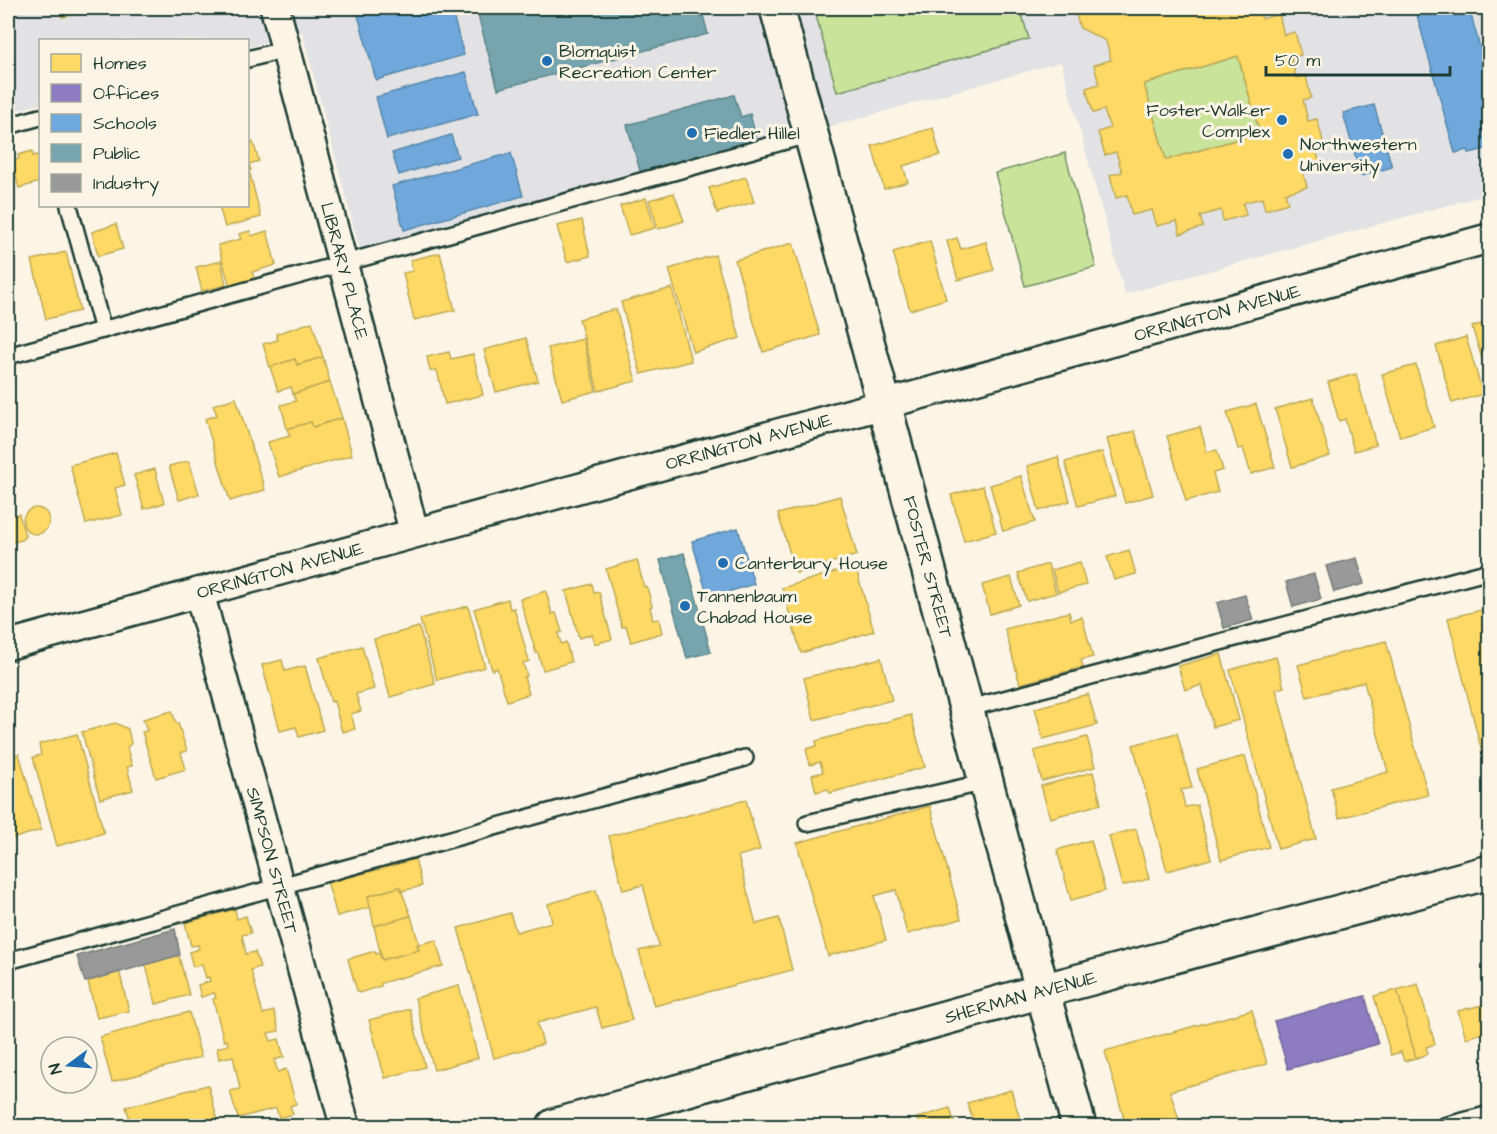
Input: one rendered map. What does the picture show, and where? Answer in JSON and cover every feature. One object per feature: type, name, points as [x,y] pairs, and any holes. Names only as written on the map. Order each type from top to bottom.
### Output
[{"type":"street","name":"LIBRARY PLACE","points":[[275,8],[414,532]]},
{"type":"street","name":"FOSTER STREET","points":[[777,8],[1079,1126]]},
{"type":"street","name":"ORRINGTON AVENUE","points":[[8,645],[1490,238]]},
{"type":"street","name":"SIMPSON STREET","points":[[199,592],[345,1126]]},
{"type":"street","name":"SHERMAN AVENUE","points":[[568,1125],[1042,991],[1490,872]]},
{"type":"lane","points":[[249,59],[286,49]]},
{"type":"lane","points":[[8,126],[39,117]]},
{"type":"lane","points":[[8,356],[811,134]]},
{"type":"lane","points":[[69,207],[104,330]]},
{"type":"lane","points":[[966,709],[1490,571]]},
{"type":"lane","points":[[8,961],[745,758]]},
{"type":"lane","points":[[807,824],[986,782]]},
{"type":"lane","points":[[1444,1126],[1490,1114]]},
{"type":"shaded area","name":"Northwestern University","points":[[8,8],[1489,8],[1489,194],[1125,294],[1061,62],[362,258],[302,32],[249,47],[249,39],[39,39],[39,104],[8,113]]},
{"type":"green space","points":[[814,8],[1020,8],[1029,39],[837,92]]},
{"type":"green space","points":[[1238,56],[1260,133],[1166,160],[1144,84]]},
{"type":"green space","points":[[1065,153],[1096,267],[1025,286],[995,173]]},
{"type":"building: Homes","points":[[59,8],[100,8],[62,17]]},
{"type":"building: Homes","name":"Foster-Walker Complex","points":[[1074,8],[1259,8],[1262,19],[1279,14],[1284,35],[1295,32],[1301,55],[1291,58],[1296,78],[1306,76],[1311,98],[1303,100],[1308,121],[1317,119],[1323,141],[1314,144],[1320,163],[1302,168],[1307,187],[1285,193],[1288,203],[1265,210],[1262,198],[1243,203],[1246,215],[1223,221],[1221,210],[1200,216],[1203,227],[1180,234],[1177,221],[1157,226],[1152,210],[1132,215],[1127,195],[1116,198],[1110,175],[1122,172],[1116,152],[1105,155],[1098,132],[1110,128],[1104,110],[1093,113],[1086,88],[1099,84],[1094,65],[1111,60],[1106,41],[1080,28]],"holes":[[[1238,56],[1260,133],[1166,160],[1144,84]]]},
{"type":"building: Homes","points":[[933,128],[940,155],[903,166],[908,182],[884,189],[872,146]]},
{"type":"building: Homes","points":[[253,142],[259,161],[249,164],[249,143]]},
{"type":"building: Homes","points":[[32,151],[33,156],[38,155],[39,182],[19,188],[12,161],[19,159],[18,155]]},
{"type":"building: Homes","points":[[249,174],[261,217],[225,227],[219,207],[249,207]]},
{"type":"building: Homes","points":[[746,177],[754,202],[717,213],[709,188]]},
{"type":"building: Homes","points":[[674,193],[684,221],[658,229],[649,200]]},
{"type":"building: Homes","points":[[646,198],[655,228],[629,235],[620,206]]},
{"type":"building: Homes","points":[[582,220],[590,256],[567,262],[557,226]]},
{"type":"building: Homes","points":[[116,224],[123,249],[98,256],[92,232]]},
{"type":"building: Homes","points":[[250,231],[251,236],[267,231],[276,265],[252,272],[255,280],[230,287],[218,245],[241,239],[239,234]]},
{"type":"building: Homes","points":[[957,238],[961,249],[986,242],[994,270],[958,280],[947,241]]},
{"type":"building: Homes","points":[[930,241],[946,299],[910,310],[893,252]]},
{"type":"building: Homes","points":[[793,243],[820,335],[763,352],[735,260]]},
{"type":"building: Homes","points":[[66,252],[80,311],[46,319],[32,260]]},
{"type":"building: Homes","points":[[440,253],[455,310],[414,320],[403,273],[413,271],[410,260]]},
{"type":"building: Homes","points":[[715,255],[740,338],[693,352],[669,269]]},
{"type":"building: Homes","points":[[221,261],[226,285],[202,291],[196,267]]},
{"type":"building: Homes","points":[[672,288],[691,361],[641,374],[621,302]]},
{"type":"building: Homes","points":[[616,309],[636,381],[598,391],[579,319]]},
{"type":"building: Homes","points":[[1490,321],[1490,384],[1472,327]]},
{"type":"building: Homes","points":[[312,322],[323,357],[297,365],[295,359],[270,367],[263,344],[278,340],[276,334]]},
{"type":"building: Homes","points":[[1466,337],[1483,394],[1452,403],[1436,346]]},
{"type":"building: Homes","points":[[526,338],[538,381],[496,392],[484,350]]},
{"type":"building: Homes","points":[[583,339],[596,391],[562,400],[548,348]]},
{"type":"building: Homes","points":[[449,352],[451,359],[473,354],[483,395],[445,404],[437,370],[430,371],[427,357]]},
{"type":"building: Homes","points":[[323,357],[330,382],[293,394],[291,387],[278,391],[270,367],[295,359],[297,365]]},
{"type":"building: Homes","points":[[1416,365],[1434,427],[1400,437],[1382,374]]},
{"type":"building: Homes","points":[[1356,374],[1376,445],[1354,451],[1345,419],[1339,421],[1328,382]]},
{"type":"building: Homes","points":[[330,382],[342,418],[313,427],[311,422],[287,429],[281,405],[296,401],[293,394]]},
{"type":"building: Homes","points":[[8,384],[14,405],[8,407]]},
{"type":"building: Homes","points":[[236,398],[265,490],[230,501],[205,419],[217,415],[213,405]]},
{"type":"building: Homes","points":[[1313,398],[1330,456],[1292,467],[1275,409]]},
{"type":"building: Homes","points":[[1256,404],[1275,467],[1251,474],[1243,448],[1238,449],[1227,412]]},
{"type":"building: Homes","points":[[342,418],[352,455],[279,477],[268,442],[290,436],[287,429],[311,422],[313,427]]},
{"type":"building: Homes","points":[[1200,427],[1207,452],[1217,450],[1223,470],[1213,473],[1218,492],[1186,501],[1167,436]]},
{"type":"building: Homes","points":[[1135,431],[1153,495],[1125,503],[1107,439]]},
{"type":"building: Homes","points":[[1102,452],[1115,496],[1078,506],[1065,462]]},
{"type":"building: Homes","points":[[116,453],[125,485],[115,488],[122,515],[86,524],[70,465]]},
{"type":"building: Homes","points":[[1058,457],[1070,501],[1039,511],[1027,466]]},
{"type":"building: Homes","points":[[189,461],[199,494],[179,500],[169,466]]},
{"type":"building: Homes","points":[[155,469],[164,503],[144,509],[134,475]]},
{"type":"building: Homes","points":[[1021,476],[1035,522],[1003,531],[990,485]]},
{"type":"building: Homes","points":[[983,486],[996,532],[964,541],[951,495]]},
{"type":"building: Homes","points":[[840,496],[857,555],[796,573],[778,514]]},
{"type":"building: Homes","points":[[36,508],[45,512],[49,521],[45,530],[36,534],[27,530],[23,521],[27,512]]},
{"type":"building: Homes","points":[[19,514],[25,536],[22,540],[8,543],[8,517]]},
{"type":"building: Homes","points":[[1129,550],[1136,574],[1114,580],[1107,557]]},
{"type":"building: Homes","points":[[637,560],[644,587],[647,587],[653,620],[659,619],[662,633],[631,642],[626,626],[622,627],[606,569]]},
{"type":"building: Homes","points":[[1080,562],[1086,585],[1058,592],[1052,570]]},
{"type":"building: Homes","points":[[1048,564],[1056,593],[1027,601],[1018,573]]},
{"type":"building: Homes","points":[[855,566],[874,631],[801,653],[782,588]]},
{"type":"building: Homes","points":[[1011,577],[1019,605],[990,614],[982,585]]},
{"type":"building: Homes","points":[[592,584],[594,593],[599,592],[612,639],[595,644],[592,634],[579,638],[566,591]]},
{"type":"building: Homes","points":[[546,591],[552,614],[556,613],[562,632],[558,633],[561,644],[566,642],[571,662],[543,670],[520,599]]},
{"type":"building: Homes","points":[[508,599],[510,609],[514,608],[529,661],[523,663],[529,694],[507,701],[497,668],[492,670],[474,609]]},
{"type":"building: Homes","points":[[468,606],[485,667],[437,680],[420,619]]},
{"type":"building: Homes","points":[[1490,608],[1490,784],[1448,618]]},
{"type":"building: Homes","points":[[1069,612],[1071,620],[1082,617],[1093,657],[1081,660],[1083,667],[1020,684],[1005,629]]},
{"type":"building: Homes","points":[[419,627],[435,684],[390,697],[374,639]]},
{"type":"building: Homes","points":[[1386,641],[1428,795],[1339,818],[1331,788],[1388,772],[1364,682],[1307,697],[1298,665]]},
{"type":"building: Homes","points":[[362,646],[374,689],[356,694],[361,711],[351,714],[355,729],[342,732],[319,658]]},
{"type":"building: Homes","points":[[1221,654],[1239,720],[1213,727],[1202,685],[1185,690],[1178,666]]},
{"type":"building: Homes","points":[[1276,657],[1284,687],[1276,689],[1316,839],[1278,849],[1230,670]]},
{"type":"building: Homes","points":[[881,658],[892,700],[814,720],[804,678]]},
{"type":"building: Homes","points":[[282,660],[285,671],[305,666],[323,730],[299,737],[296,727],[280,731],[262,665]]},
{"type":"building: Homes","points":[[1088,694],[1097,725],[1043,739],[1035,708]]},
{"type":"building: Homes","points":[[172,711],[187,751],[181,753],[186,769],[156,778],[142,732],[147,731],[143,719]]},
{"type":"building: Homes","points":[[911,715],[925,767],[830,793],[828,789],[816,792],[812,775],[823,772],[820,762],[810,765],[806,749],[817,746],[816,741]]},
{"type":"building: Homes","points":[[115,723],[128,729],[131,743],[127,748],[132,766],[127,767],[133,790],[100,799],[82,732]]},
{"type":"building: Homes","points":[[1177,733],[1192,788],[1181,790],[1185,807],[1197,805],[1211,859],[1167,871],[1133,745]]},
{"type":"building: Homes","points":[[77,734],[104,833],[57,846],[33,757],[41,755],[39,744]]},
{"type":"building: Homes","points":[[1087,737],[1095,767],[1042,781],[1034,751]]},
{"type":"building: Homes","points":[[19,754],[41,830],[8,840],[8,757]]},
{"type":"building: Homes","points":[[1245,756],[1269,847],[1221,860],[1197,769]]},
{"type":"building: Homes","points":[[1093,772],[1101,804],[1050,818],[1041,786]]},
{"type":"building: Homes","points":[[746,800],[760,850],[738,856],[756,924],[779,918],[792,970],[654,1006],[639,951],[659,946],[643,885],[623,890],[609,836]]},
{"type":"building: Homes","points":[[930,806],[961,919],[907,934],[896,890],[874,896],[886,940],[828,956],[797,843]]},
{"type":"building: Homes","points":[[1136,829],[1149,879],[1122,886],[1109,836]]},
{"type":"building: Homes","points":[[1091,840],[1105,891],[1071,900],[1057,850]]},
{"type":"building: Homes","points":[[415,859],[422,886],[402,891],[400,887],[368,896],[371,907],[337,916],[327,881],[350,874],[351,877]]},
{"type":"building: Homes","points":[[400,887],[411,916],[374,926],[368,896]]},
{"type":"building: Homes","points":[[596,890],[632,1020],[602,1028],[596,1007],[537,1023],[543,1044],[494,1058],[458,928],[510,913],[516,932],[552,922],[548,904]]},
{"type":"building: Homes","points":[[235,909],[237,919],[246,916],[251,933],[242,935],[246,954],[255,952],[260,967],[251,970],[263,1014],[274,1011],[279,1031],[268,1033],[271,1041],[279,1039],[284,1057],[274,1060],[278,1072],[286,1069],[296,1104],[290,1106],[293,1114],[279,1118],[276,1108],[238,1118],[230,1091],[240,1089],[233,1056],[219,1059],[217,1048],[228,1045],[227,1040],[224,1041],[213,999],[216,998],[214,993],[201,997],[198,985],[210,981],[209,977],[206,978],[202,964],[193,967],[189,952],[199,949],[198,945],[191,946],[185,923]]},
{"type":"building: Homes","points":[[411,916],[419,950],[382,960],[374,926]]},
{"type":"building: Homes","points":[[436,940],[443,966],[381,983],[381,986],[359,993],[357,991],[348,959],[375,951],[376,954],[379,953],[382,960],[419,950],[417,945]]},
{"type":"building: Homes","points":[[177,949],[189,995],[156,1004],[144,958]]},
{"type":"building: Homes","points":[[118,966],[129,1011],[97,1018],[86,974]]},
{"type":"building: Homes","points":[[1418,984],[1435,1044],[1426,1047],[1428,1054],[1416,1058],[1397,990]]},
{"type":"building: Homes","points":[[459,986],[478,1058],[434,1070],[415,998]]},
{"type":"building: Homes","points":[[1397,990],[1416,1058],[1404,1061],[1401,1052],[1391,1055],[1374,996]]},
{"type":"building: Homes","points":[[1486,1004],[1490,1016],[1490,1031],[1466,1038],[1458,1011]]},
{"type":"building: Homes","points":[[410,1009],[425,1067],[385,1078],[369,1020]]},
{"type":"building: Homes","points":[[1252,1010],[1267,1064],[1170,1091],[1181,1126],[1126,1126],[1105,1051]]},
{"type":"building: Homes","points":[[189,1012],[201,1057],[112,1082],[100,1037]]},
{"type":"building: Homes","points":[[208,1085],[219,1126],[132,1126],[126,1107]]},
{"type":"building: Homes","points":[[1011,1090],[1021,1122],[1007,1126],[975,1126],[967,1103]]},
{"type":"building: Homes","points":[[950,1108],[955,1126],[920,1126],[917,1118]]},
{"type":"building: Homes","points":[[903,1122],[904,1126],[886,1126]]},
{"type":"building: Offices","points":[[1365,996],[1378,1044],[1288,1069],[1274,1021]]},
{"type":"building: Schools","points":[[356,8],[451,8],[464,55],[376,80]]},
{"type":"building: Schools","points":[[1415,8],[1469,8],[1490,83],[1490,148],[1469,153],[1468,150],[1455,153]]},
{"type":"building: Schools","points":[[466,72],[478,114],[387,139],[376,97]]},
{"type":"building: Schools","points":[[1374,105],[1392,167],[1361,176],[1343,113]]},
{"type":"building: Schools","points":[[451,135],[458,157],[399,175],[392,153]]},
{"type":"building: Schools","points":[[511,153],[523,196],[404,230],[392,186]]},
{"type":"building: Schools","name":"Canterbury House","points":[[738,528],[754,584],[708,598],[692,541]]},
{"type":"building: Public","name":"Blomquist Recreation Center","points":[[476,8],[701,8],[708,34],[498,89]]},
{"type":"building: Public","name":"Fiedler Hillel","points":[[734,95],[741,117],[750,114],[757,141],[641,174],[627,125]]},
{"type":"building: Public","name":"Tannenbaum Chabad House","points":[[684,553],[711,652],[687,658],[660,560]]},
{"type":"building: Industry","points":[[1490,520],[1490,537],[1485,521]]},
{"type":"building: Industry","points":[[1357,558],[1364,584],[1334,592],[1326,566]]},
{"type":"building: Industry","points":[[1314,574],[1321,599],[1293,607],[1286,582]]},
{"type":"building: Industry","points":[[1245,595],[1253,620],[1224,628],[1217,603]]},
{"type":"building: Industry","points":[[175,929],[180,955],[85,982],[77,956]]},
{"type":"place","name":"Blomquist Recreation Center","points":[[547,61]]},
{"type":"place","name":"Foster-Walker Complex","points":[[1282,120]]},
{"type":"place","name":"Fiedler Hillel","points":[[692,133]]},
{"type":"place","name":"Northwestern University","points":[[1288,154]]},
{"type":"place","name":"Canterbury House","points":[[723,563]]},
{"type":"place","name":"Tannenbaum Chabad House","points":[[685,606]]}]
